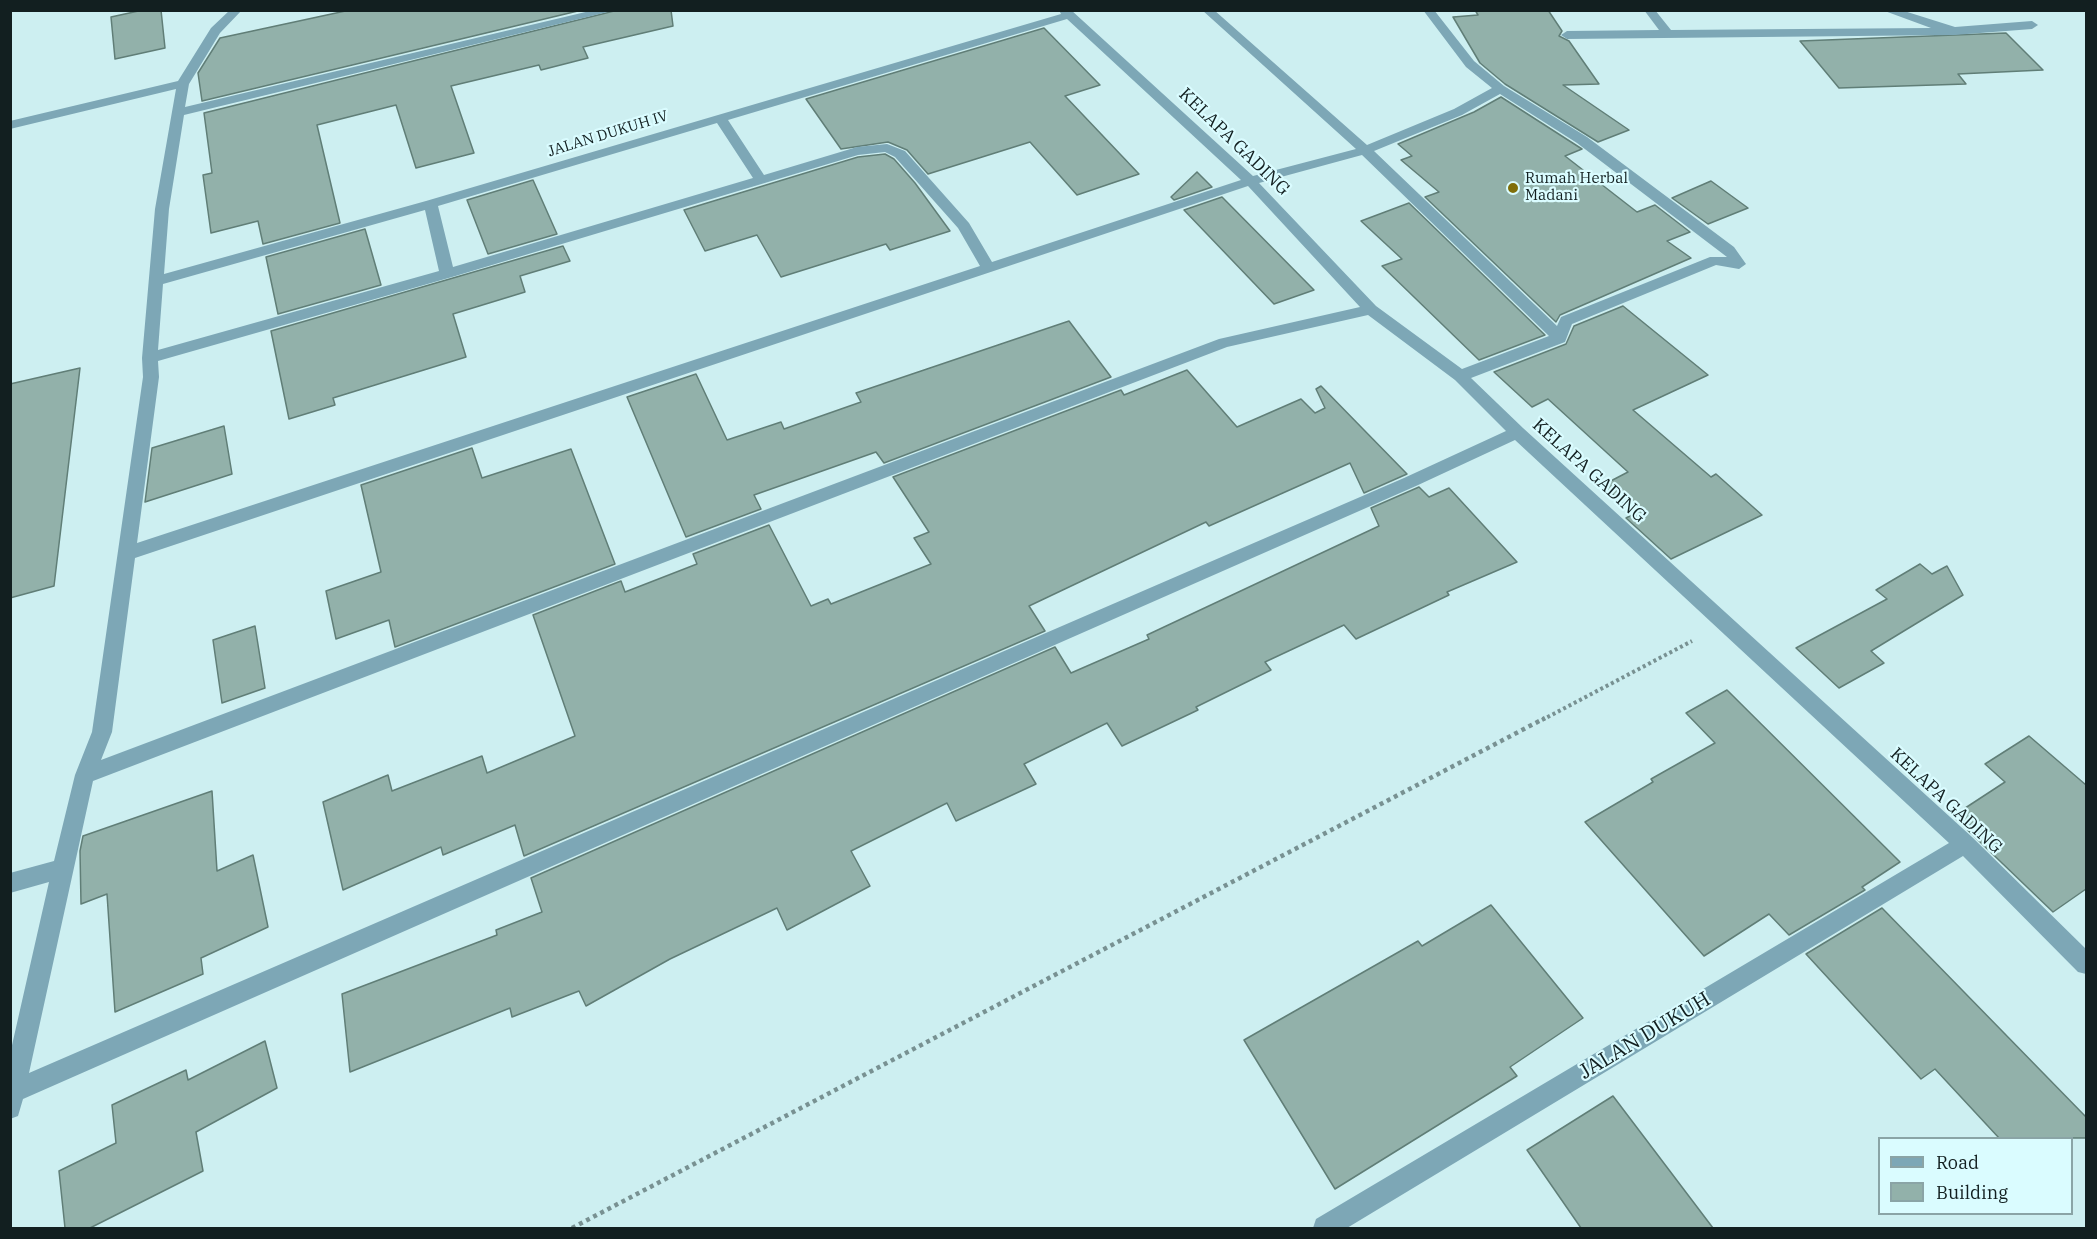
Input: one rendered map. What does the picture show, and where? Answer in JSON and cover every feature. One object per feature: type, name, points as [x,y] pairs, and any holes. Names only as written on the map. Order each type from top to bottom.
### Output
[{"type":"street","points":[[13,1099],[62,868],[85,775],[102,732],[151,377],[150,358],[162,209],[183,84],[215,32],[237,10]]},
{"type":"street","points":[[178,113],[611,10]]},
{"type":"street","points":[[1206,10],[1365,150],[1560,338]]},
{"type":"street","points":[[1428,10],[1470,64],[1500,88],[1582,140],[1729,250],[1739,264],[1715,260],[1566,321],[1560,338],[1460,376]]},
{"type":"street","points":[[1649,10],[1668,34]]},
{"type":"street","points":[[1887,10],[1954,31]]},
{"type":"street","name":"JALAN DUKUH IV","points":[[156,281],[431,204],[1066,13]]},
{"type":"street","name":"KELAPA GADING","points":[[1066,13],[1250,181],[1371,309],[1460,376],[1517,432],[1965,844],[2086,964]]},
{"type":"street","points":[[1567,35],[1954,31],[2032,25]]},
{"type":"street","points":[[10,125],[183,84]]},
{"type":"street","points":[[125,554],[1250,181],[1365,150],[1458,112],[1500,88]]},
{"type":"street","points":[[720,118],[761,180]]},
{"type":"street","points":[[150,358],[447,274],[857,151],[887,148],[900,154],[964,226],[989,269]]},
{"type":"street","points":[[431,204],[447,274]]},
{"type":"street","points":[[85,775],[1224,343],[1371,309]]},
{"type":"street","points":[[13,1099],[1410,482],[1517,432]]},
{"type":"street","name":"JALAN DUKUH","points":[[1325,1228],[1965,844]]},
{"type":"street","points":[[10,883],[62,868]]},
{"type":"path","points":[[572,1228],[1726,623]]},
{"type":"building","points":[[143,10],[161,10],[165,48],[115,59],[111,17]]},
{"type":"building","points":[[350,10],[582,10],[202,101],[198,73],[220,38]]},
{"type":"building","points":[[618,10],[671,10],[673,26],[583,47],[588,58],[541,70],[539,65],[451,86],[474,153],[416,168],[396,105],[317,125],[340,223],[263,244],[258,221],[211,233],[203,175],[212,173],[204,113]]},
{"type":"building","points":[[1475,10],[1548,10],[1562,31],[1559,36],[1569,41],[1599,84],[1563,85],[1629,130],[1598,142],[1505,84],[1480,63],[1453,17],[1478,15]]},
{"type":"building","points":[[1044,28],[1100,85],[1065,96],[1139,174],[1077,195],[1030,142],[928,174],[907,150],[888,142],[841,149],[806,99]]},
{"type":"building","points":[[2006,33],[2043,70],[1958,74],[1966,84],[1839,88],[1800,41]]},
{"type":"building","points":[[1501,97],[1582,149],[1565,156],[1637,212],[1655,205],[1690,232],[1667,241],[1691,258],[1560,315],[1556,322],[1425,197],[1439,192],[1401,160],[1412,156],[1398,144],[1474,112]]},
{"type":"building","points":[[885,154],[894,159],[915,183],[950,231],[890,250],[886,244],[781,277],[757,235],[705,251],[684,210],[858,157]]},
{"type":"building","points":[[1197,172],[1212,187],[1174,200],[1171,197]]},
{"type":"building","points":[[533,180],[557,234],[488,254],[467,200]]},
{"type":"building","points":[[1711,181],[1748,208],[1708,224],[1672,198]]},
{"type":"building","points":[[1222,197],[1314,290],[1274,304],[1184,210]]},
{"type":"building","points":[[1409,203],[1545,335],[1479,360],[1382,266],[1402,259],[1361,221]]},
{"type":"building","points":[[365,229],[381,285],[278,314],[266,257]]},
{"type":"building","points":[[563,246],[570,261],[520,276],[525,292],[453,314],[466,357],[333,398],[335,405],[289,419],[271,331]]},
{"type":"building","points":[[1623,306],[1708,375],[1633,410],[1711,477],[1716,474],[1762,515],[1671,559],[1626,518],[1634,514],[1603,485],[1628,472],[1548,399],[1532,407],[1494,372],[1566,344],[1574,326]]},
{"type":"building","points":[[1069,321],[1111,377],[884,463],[876,452],[754,495],[761,509],[686,537],[627,397],[696,374],[727,440],[781,422],[784,429],[861,402],[856,393]]},
{"type":"building","points":[[80,368],[54,586],[10,598],[10,384]]},
{"type":"building","points":[[1187,370],[1237,427],[1301,399],[1315,413],[1325,408],[1316,389],[1321,386],[1407,474],[1364,493],[1350,463],[1209,526],[1206,522],[1029,606],[1045,631],[524,856],[515,825],[443,855],[441,847],[343,890],[323,802],[388,775],[392,791],[482,756],[487,773],[575,736],[533,615],[621,581],[625,592],[697,564],[693,554],[769,525],[811,606],[828,599],[831,604],[931,564],[914,538],[929,532],[893,477],[1121,390],[1124,395]]},
{"type":"building","points":[[224,426],[232,474],[145,502],[152,448]]},
{"type":"building","points":[[472,448],[482,478],[571,449],[615,564],[395,647],[389,620],[336,639],[326,591],[381,572],[361,485]]},
{"type":"building","points":[[1419,487],[1429,497],[1449,488],[1517,562],[1447,592],[1449,595],[1356,639],[1344,625],[1265,662],[1271,670],[1196,707],[1198,710],[1122,746],[1107,723],[1024,764],[1036,784],[956,821],[947,803],[851,851],[870,886],[787,930],[777,908],[670,959],[586,1006],[579,991],[512,1017],[510,1008],[350,1072],[342,994],[497,935],[496,930],[542,912],[531,878],[1055,647],[1071,673],[1149,639],[1147,635],[1379,526],[1371,508]]},
{"type":"building","points":[[1920,564],[1932,574],[1947,566],[1963,595],[1871,651],[1884,663],[1839,688],[1796,648],[1887,599],[1876,590]]},
{"type":"building","points":[[255,626],[265,688],[222,703],[213,640]]},
{"type":"building","points":[[1727,690],[1900,862],[1862,887],[1865,890],[1789,935],[1769,914],[1704,956],[1585,822],[1653,782],[1651,779],[1715,743],[1686,713]]},
{"type":"building","points":[[2029,736],[2086,785],[2086,889],[2053,912],[1953,816],[2005,782],[1985,764]]},
{"type":"building","points":[[212,791],[217,871],[253,855],[268,927],[201,958],[203,974],[115,1012],[107,894],[81,904],[80,851],[83,836]]},
{"type":"building","points":[[1491,905],[1583,1018],[1510,1067],[1517,1076],[1335,1189],[1244,1040],[1418,941],[1422,946]]},
{"type":"building","points":[[1882,908],[2086,1117],[2086,1138],[1998,1137],[1935,1069],[1921,1079],[1806,954]]},
{"type":"building","points":[[265,1041],[277,1088],[196,1132],[203,1171],[90,1228],[65,1228],[59,1171],[116,1143],[112,1105],[186,1070],[188,1080]]},
{"type":"building","points":[[1613,1096],[1713,1228],[1581,1228],[1527,1150]]},
{"type":"place","name":"Rumah Herbal Madani","points":[[1513,188]]}]
